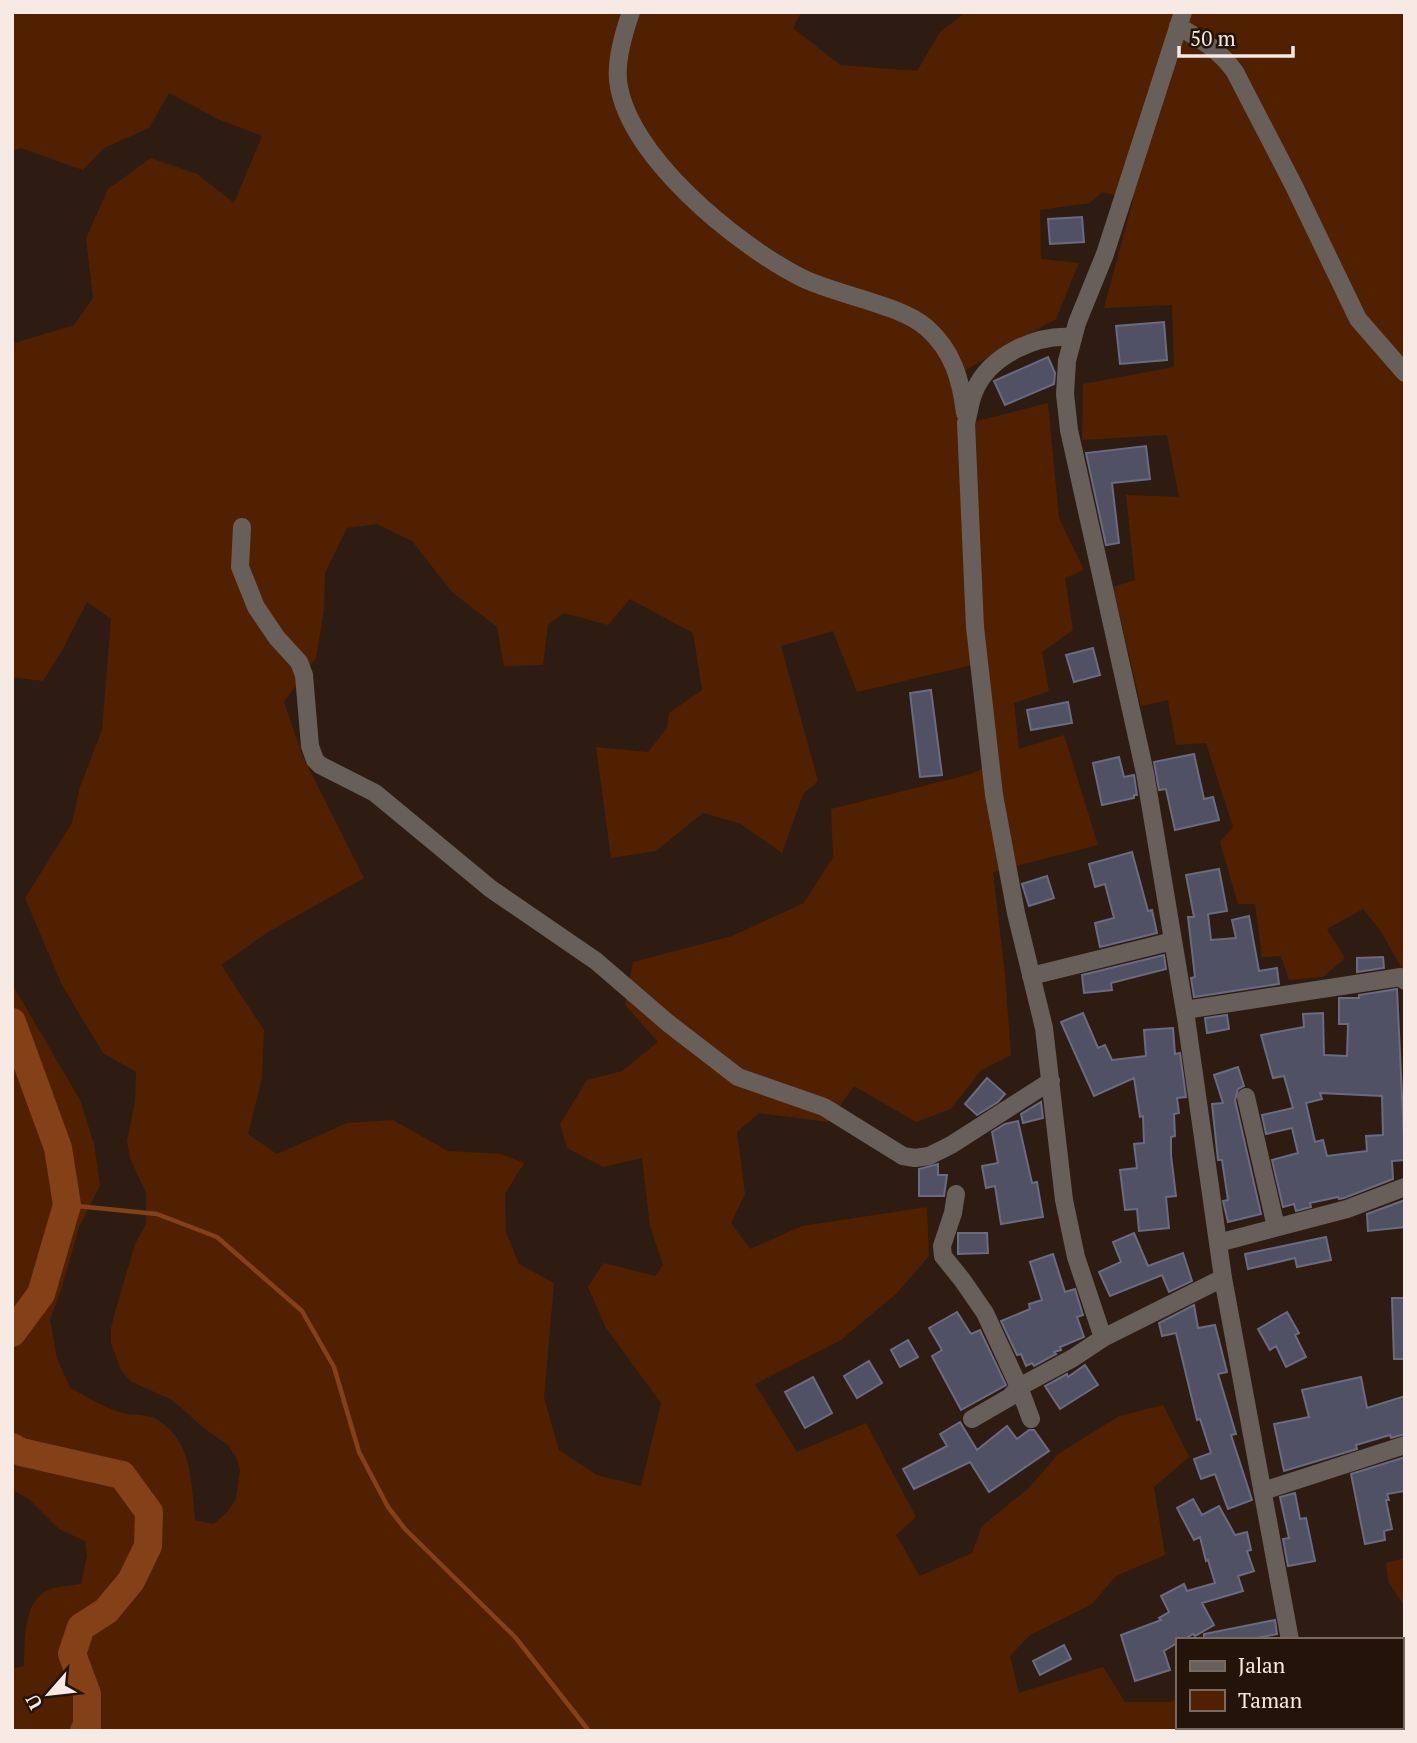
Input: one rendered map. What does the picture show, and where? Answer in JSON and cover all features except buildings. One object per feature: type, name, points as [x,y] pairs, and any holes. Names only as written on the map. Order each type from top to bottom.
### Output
[{"type":"street","points":[[631,12],[620,51],[618,78],[623,103],[648,148],[676,182],[717,222],[756,251],[800,277],[837,293],[900,312],[927,328],[948,353],[957,369],[967,424],[975,627],[992,782],[1016,913],[1044,1028],[1064,1200],[1076,1257],[1103,1338]]},
{"type":"street","points":[[1290,1638],[1223,1278],[1185,1010],[1145,773],[1069,430],[1065,394],[1067,361],[1073,337],[1136,162],[1180,19],[1227,61],[1235,72],[1358,319],[1405,373]]},
{"type":"street","points":[[967,424],[974,392],[995,365],[1030,342],[1062,336],[1073,337]]},
{"type":"street","points":[[242,527],[240,567],[256,607],[277,638],[299,662],[304,676],[310,746],[320,765],[375,793],[491,889],[596,961],[668,1023],[737,1077],[824,1107],[903,1156],[915,1158],[929,1156],[951,1145],[1051,1082]]},
{"type":"street","points":[[1031,976],[1173,941]]},
{"type":"street","points":[[1185,1010],[1401,976],[1405,981]]},
{"type":"street","points":[[1246,1097],[1276,1227]]},
{"type":"street","points":[[1218,1244],[1348,1209],[1405,1187]]},
{"type":"street","points":[[956,1194],[953,1213],[942,1245],[943,1256],[985,1313],[1031,1419]]},
{"type":"street","points":[[972,1419],[1010,1397],[1019,1387],[1073,1358],[1103,1338],[1223,1278]]},
{"type":"street","points":[[1263,1491],[1405,1445]]},
{"type":"green space","points":[[12,12],[801,12],[793,28],[840,65],[917,71],[940,32],[966,12],[1405,12],[1405,974],[1380,930],[1363,909],[1327,929],[1345,958],[1323,977],[1289,980],[1281,956],[1262,957],[1255,904],[1238,904],[1220,842],[1233,827],[1206,743],[1176,745],[1168,700],[1141,706],[1113,587],[1135,580],[1126,495],[1179,497],[1167,435],[1082,440],[1083,384],[1174,367],[1172,305],[1104,308],[1133,200],[1102,192],[1090,203],[1040,210],[1041,259],[1079,263],[1056,319],[962,372],[974,422],[1048,403],[1059,518],[1084,570],[1065,578],[1073,630],[1042,652],[1049,691],[1014,703],[1019,749],[1064,735],[1098,845],[993,872],[1011,1055],[981,1070],[951,1109],[916,1122],[854,1086],[828,1122],[759,1113],[737,1132],[745,1194],[731,1223],[750,1249],[802,1226],[927,1207],[929,1256],[897,1293],[841,1340],[755,1384],[797,1452],[866,1423],[916,1517],[896,1535],[920,1576],[972,1553],[982,1526],[1029,1488],[1058,1454],[1119,1416],[1163,1405],[1189,1457],[1154,1487],[1165,1555],[1116,1576],[1092,1604],[1030,1635],[1010,1656],[1019,1693],[1103,1667],[1125,1702],[1169,1702],[1176,1699],[1176,1729],[1196,1731],[12,1731],[12,1669],[24,1666],[25,1632],[30,1610],[43,1593],[53,1588],[81,1584],[87,1556],[85,1541],[59,1529],[29,1499],[12,1490],[12,984],[80,1100],[94,1144],[100,1185],[79,1227],[50,1320],[57,1358],[70,1388],[113,1410],[152,1417],[168,1428],[184,1450],[191,1477],[195,1520],[214,1524],[228,1511],[236,1499],[240,1470],[228,1445],[172,1400],[130,1381],[121,1370],[111,1343],[111,1328],[135,1244],[146,1224],[146,1193],[130,1158],[127,1141],[135,1101],[136,1072],[103,1053],[62,985],[25,898],[72,823],[80,787],[102,730],[111,619],[87,602],[43,681],[12,677],[12,344],[74,325],[93,298],[86,238],[108,189],[151,158],[197,174],[234,203],[262,136],[220,120],[169,93],[149,128],[104,148],[83,170],[21,148],[12,151]],"holes":[[[377,524],[412,541],[452,592],[497,627],[504,666],[543,665],[548,624],[564,613],[608,625],[630,599],[693,633],[702,690],[669,713],[667,728],[648,752],[596,747],[611,858],[656,851],[703,813],[741,824],[782,853],[803,794],[818,781],[781,646],[833,631],[857,692],[972,665],[991,764],[971,774],[831,809],[833,857],[804,903],[732,936],[633,962],[625,1005],[658,1042],[622,1071],[587,1080],[560,1124],[567,1148],[603,1167],[642,1158],[650,1226],[663,1265],[655,1276],[604,1263],[588,1287],[606,1328],[661,1403],[641,1486],[597,1475],[559,1450],[544,1398],[554,1283],[519,1264],[506,1232],[505,1194],[524,1163],[501,1154],[448,1151],[393,1120],[347,1123],[277,1154],[248,1134],[262,1078],[264,1030],[221,965],[268,932],[364,878],[303,757],[284,702],[316,658],[324,609],[325,573],[347,528]]]},
{"type":"green space","points":[[1405,1558],[1405,1607],[1388,1581],[1386,1563]]},
{"type":"waterway","points":[[12,1022],[58,1148],[67,1205],[41,1294],[12,1333]]},
{"type":"waterway","points":[[67,1205],[157,1214],[217,1237],[302,1311],[334,1367],[359,1452],[388,1507],[405,1529],[515,1637],[589,1731]]},
{"type":"waterway","points":[[12,1447],[21,1452],[122,1475],[149,1512],[148,1546],[131,1581],[106,1611],[81,1627],[72,1654],[87,1694],[87,1728],[84,1731]]}]
